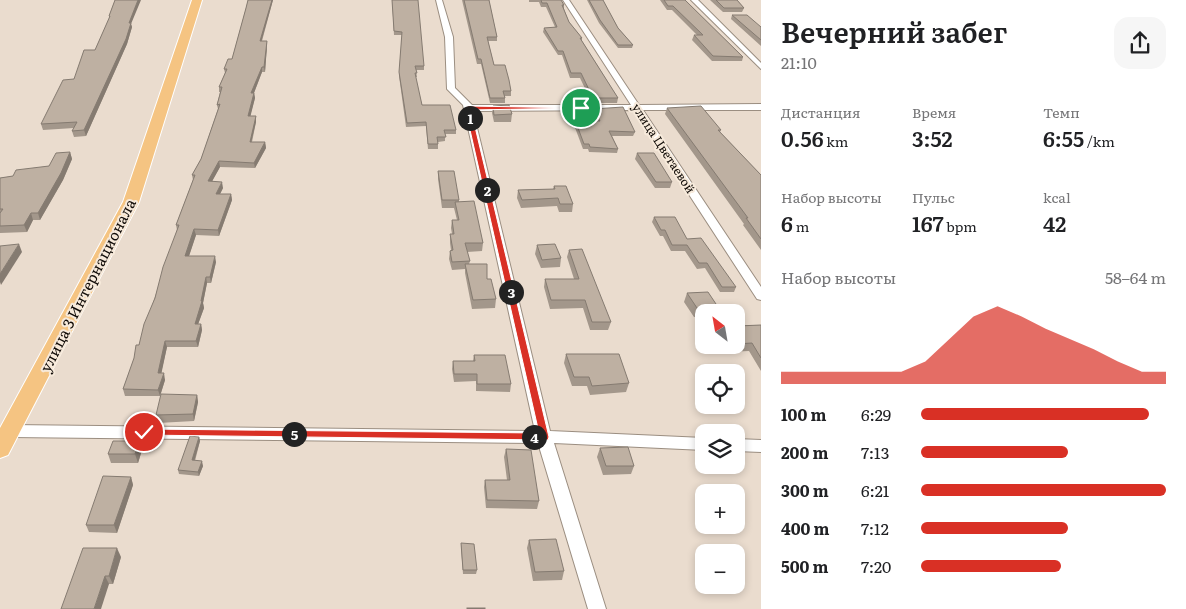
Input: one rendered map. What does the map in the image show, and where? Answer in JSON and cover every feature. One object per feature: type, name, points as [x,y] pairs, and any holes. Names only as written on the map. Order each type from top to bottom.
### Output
[{"type":"main road","name":"улица 3 Интернационала","points":[[0,449],[131,202],[197,0]]},
{"type":"street","points":[[439,0],[449,37],[451,89],[467,104],[544,437],[597,609]]},
{"type":"street","name":"улица Цветаевой","points":[[566,0],[761,296]]},
{"type":"street","points":[[694,0],[761,67]]},
{"type":"street","points":[[468,108],[761,107]]},
{"type":"street","points":[[10,431],[544,437],[695,444]]},
{"type":"street","points":[[745,445],[761,446]]},
{"type":"building","points":[[115,0],[138,0],[129,23],[131,23],[126,39],[84,130],[72,131],[77,122],[41,124],[63,80],[74,79],[84,50],[95,50]]},
{"type":"building","points":[[248,0],[272,0],[260,41],[267,41],[264,67],[262,67],[251,93],[254,93],[248,116],[256,116],[250,142],[265,142],[254,163],[219,161],[208,181],[222,182],[216,194],[231,194],[218,230],[194,229],[185,256],[215,256],[210,277],[206,277],[202,301],[195,324],[201,324],[196,341],[165,341],[158,373],[164,373],[158,390],[123,389],[134,358],[136,345],[139,345],[163,267],[179,225],[176,225],[195,175],[192,175],[201,159],[220,104],[217,105],[222,87],[219,87],[227,69],[224,69],[228,59],[232,59]]},
{"type":"building","points":[[392,0],[418,0],[424,66],[415,66],[417,73],[415,73],[422,105],[450,105],[456,130],[444,130],[446,137],[437,137],[438,144],[428,144],[426,122],[407,123],[399,72],[402,32],[394,31]]},
{"type":"building","points":[[464,0],[489,0],[497,37],[487,37],[494,65],[505,65],[511,91],[503,91],[505,98],[490,98],[481,59],[478,59]]},
{"type":"building","points":[[541,0],[561,0],[569,22],[582,38],[580,38],[618,98],[593,98],[581,73],[571,73],[563,51],[558,51],[544,28],[557,27],[547,3],[542,3]]},
{"type":"building","points":[[589,0],[603,0],[618,28],[633,45],[618,45],[600,20]]},
{"type":"building","points":[[664,0],[685,0],[743,57],[713,56],[694,35],[703,35],[673,6],[668,6]]},
{"type":"building","points":[[716,0],[737,0],[744,8],[724,8]]},
{"type":"building","points":[[732,15],[747,15],[761,27],[761,40]]},
{"type":"building","points":[[509,105],[512,114],[494,115],[493,106]]},
{"type":"building","points":[[701,106],[721,130],[718,130],[761,175],[761,239],[746,218],[748,218],[667,108]]},
{"type":"building","points":[[623,107],[635,132],[609,131],[618,149],[590,147],[589,144],[584,144],[575,120],[600,121],[593,109]]},
{"type":"building","points":[[70,152],[61,173],[38,213],[31,213],[24,225],[0,226],[0,213],[3,209],[0,209],[0,178],[13,176],[16,170],[49,166],[56,153]]},
{"type":"building","points":[[637,153],[654,153],[672,182],[656,182]]},
{"type":"building","points":[[438,171],[454,171],[459,200],[442,200]]},
{"type":"building","points":[[554,186],[566,186],[573,204],[560,204],[558,198],[522,200],[518,190],[555,189]]},
{"type":"building","points":[[474,201],[483,243],[465,243],[470,261],[452,262],[450,251],[453,250],[450,234],[454,234],[452,220],[459,220],[455,202]]},
{"type":"building","points":[[654,217],[675,217],[687,239],[701,238],[736,287],[722,287],[707,263],[699,263],[687,245],[672,245],[665,230],[661,230]]},
{"type":"building","points":[[19,244],[0,274],[0,246]]},
{"type":"building","points":[[555,244],[561,258],[542,260],[537,245]]},
{"type":"building","points":[[582,249],[611,322],[592,322],[585,300],[551,300],[545,279],[579,279],[569,250]]},
{"type":"building","points":[[465,264],[487,264],[487,279],[491,279],[496,299],[473,300]]},
{"type":"building","points":[[708,292],[716,304],[695,305],[687,293]]},
{"type":"building","points":[[761,325],[761,358],[752,343],[745,343],[745,326]]},
{"type":"building","points":[[566,354],[619,354],[629,383],[592,386],[589,377],[574,377]]},
{"type":"building","points":[[474,355],[505,355],[511,384],[477,384],[477,374],[454,374],[453,361],[475,361]]},
{"type":"building","points":[[161,394],[197,395],[193,414],[156,415]]},
{"type":"building","points":[[190,436],[199,437],[192,460],[202,461],[198,472],[178,470]]},
{"type":"building","points":[[113,441],[140,441],[135,454],[108,454]]},
{"type":"building","points":[[628,447],[634,466],[606,466],[600,448]]},
{"type":"building","points":[[506,449],[531,450],[539,501],[487,500],[485,480],[510,480]]},
{"type":"building","points":[[103,476],[131,477],[114,525],[86,525]]},
{"type":"building","points":[[556,539],[564,571],[535,572],[529,540]]},
{"type":"building","points":[[461,543],[474,544],[477,570],[463,570]]},
{"type":"building","points":[[83,548],[117,548],[109,576],[105,576],[94,609],[61,609]]},
{"type":"building","points":[[485,608],[485,609],[467,609]]},
{"type":"route","points":[[144,432],[544,437],[468,108],[581,108]]}]
